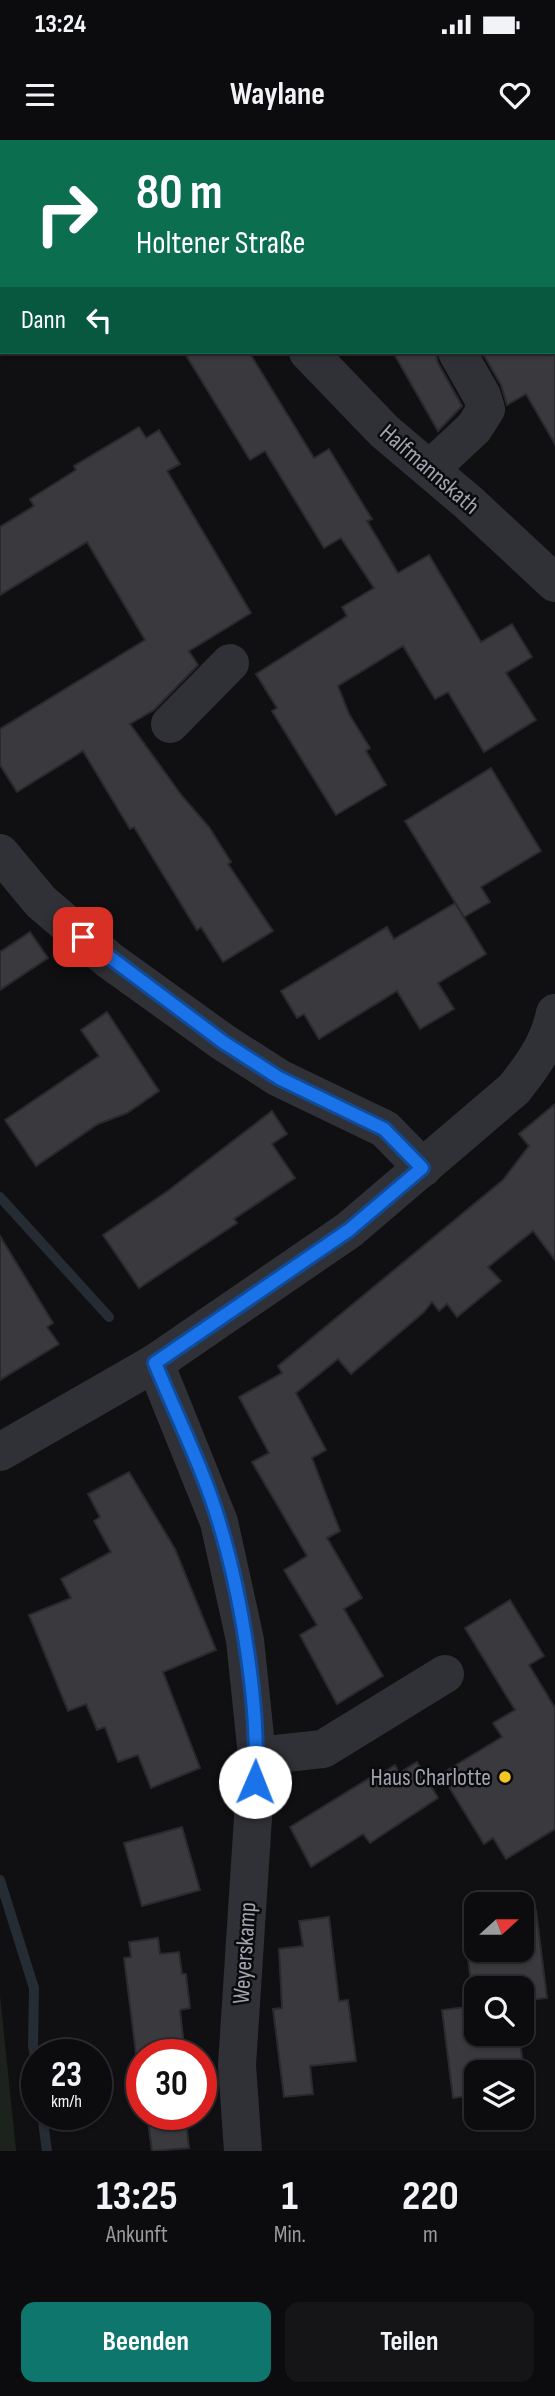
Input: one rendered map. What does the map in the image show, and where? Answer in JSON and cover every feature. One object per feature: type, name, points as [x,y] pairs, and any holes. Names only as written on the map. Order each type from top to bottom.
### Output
[{"type":"street","name":"Halfmannskath","points":[[310,354],[384,431],[430,469],[555,583]]},
{"type":"street","points":[[430,469],[474,428],[486,409],[482,396],[458,354]]},
{"type":"street","points":[[170,724],[230,663]]},
{"type":"street","points":[[0,853],[41,902],[109,960],[223,1042],[279,1078],[384,1129],[422,1168]]},
{"type":"street","points":[[0,1452],[155,1363],[349,1230],[514,1089],[536,1062],[552,1028],[555,1013]]},
{"type":"street","name":"Weyerskamp","points":[[155,1363],[219,1522],[245,1640],[257,1756],[237,2065],[243,2151]]},
{"type":"street","points":[[257,1756],[323,1749],[445,1674]]},
{"type":"shaded area","points":[[0,1995],[16,2150],[16,2151],[0,2151]]},
{"type":"building","points":[[185,354],[250,354],[314,458],[329,449],[372,519],[367,521],[398,573],[429,555],[481,642],[512,624],[532,657],[506,673],[536,720],[484,752],[448,692],[435,699],[403,646],[338,686],[349,714],[370,748],[366,751],[386,785],[336,815],[272,711],[277,708],[256,674],[347,616],[342,607],[374,588],[341,538],[324,548],[265,451],[250,460]]},
{"type":"building","points":[[394,354],[436,354],[462,406],[438,431]]},
{"type":"building","points":[[483,354],[555,354],[555,444],[526,394],[507,405],[501,385]]},
{"type":"building","points":[[139,427],[146,438],[159,430],[180,464],[167,471],[251,613],[189,651],[198,665],[154,710],[130,724],[182,796],[209,827],[231,862],[228,864],[273,931],[223,962],[201,927],[197,930],[134,827],[130,829],[83,751],[17,792],[0,765],[0,729],[145,640],[87,542],[0,595],[0,527],[34,506],[30,499],[76,470],[74,466]]},
{"type":"building","points":[[491,768],[541,851],[481,887],[490,902],[464,917],[405,821]]},
{"type":"building","points":[[455,903],[486,954],[438,983],[454,1009],[420,1029],[397,991],[319,1039],[304,1014],[297,1018],[281,991],[387,927],[394,939]]},
{"type":"building","points":[[30,932],[48,958],[0,990],[0,952]]},
{"type":"building","points":[[107,1012],[159,1091],[127,1113],[98,1124],[36,1166],[5,1120],[99,1056],[81,1030]]},
{"type":"building","points":[[555,1104],[555,1260],[533,1231],[488,1267],[501,1281],[457,1317],[447,1304],[439,1311],[432,1302],[424,1312],[351,1374],[338,1359],[296,1393],[326,1450],[312,1458],[340,1531],[327,1538],[362,1598],[344,1609],[383,1676],[337,1704],[300,1635],[317,1625],[284,1570],[307,1556],[252,1462],[269,1453],[239,1397],[282,1373],[278,1366],[503,1180],[529,1146],[519,1134]]},
{"type":"building","points":[[272,1111],[287,1134],[272,1144],[295,1178],[234,1219],[237,1223],[139,1288],[103,1235],[169,1190]]},
{"type":"building","points":[[0,1236],[53,1323],[47,1327],[59,1344],[0,1380]]},
{"type":"building","points":[[129,1472],[175,1549],[216,1650],[163,1672],[200,1768],[151,1788],[138,1755],[118,1762],[105,1727],[97,1730],[86,1704],[68,1711],[29,1615],[71,1598],[61,1579],[111,1552],[94,1521],[100,1517],[88,1494]]},
{"type":"building","name":"Haus Charlotte","points":[[510,1600],[544,1656],[529,1665],[555,1708],[555,1829],[506,1859],[493,1838],[484,1844],[441,1774],[502,1737],[493,1723],[515,1710],[465,1628]]},
{"type":"building","points":[[417,1762],[438,1798],[370,1843],[363,1834],[311,1867],[290,1827],[376,1774],[378,1776],[395,1765],[399,1773]]},
{"type":"building","points":[[182,1827],[200,1890],[142,1906],[124,1843]]},
{"type":"building","points":[[534,1910],[547,1998],[534,2000],[534,1976],[470,1976],[468,1962],[534,1962]]},
{"type":"building","points":[[329,1917],[339,2001],[348,2000],[356,2061],[310,2066],[313,2094],[284,2097],[273,2009],[282,2008],[279,1949],[303,1946],[299,1921]]},
{"type":"building","points":[[158,1938],[160,1954],[179,1952],[182,1974],[186,1974],[190,2008],[180,2010],[183,2039],[134,2039],[124,1958],[131,1957],[129,1942]]},
{"type":"building","points":[[464,2007],[464,2046],[521,2046],[522,2060],[464,2060],[464,2097],[453,2098],[442,2010]]},
{"type":"building","points":[[149,2130],[187,2130],[189,2148],[152,2151]]},
{"type":"waterway","points":[[0,1197],[109,1317]]},
{"type":"waterway","points":[[0,1880],[34,1988],[33,2039]]},
{"type":"waterway","points":[[44,2130],[47,2151]]},
{"type":"place","name":"Haus Charlotte","points":[[505,1777]]},
{"type":"route","points":[[83,937],[109,960],[223,1042],[279,1078],[384,1129],[422,1168],[349,1230],[155,1363],[219,1522],[245,1640],[257,1756],[255,1782]]}]
